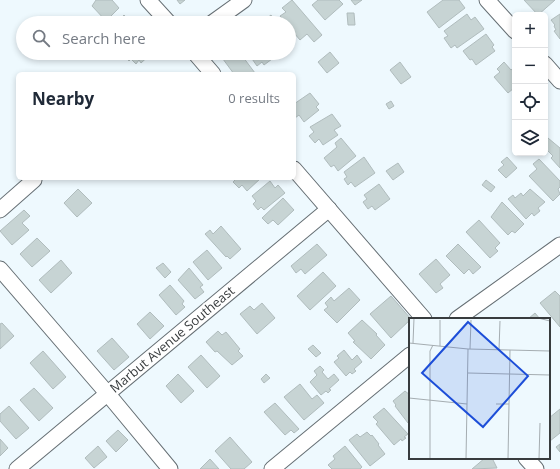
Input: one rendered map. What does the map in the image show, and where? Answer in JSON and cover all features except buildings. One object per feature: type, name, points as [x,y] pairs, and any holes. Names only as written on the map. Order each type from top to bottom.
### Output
[{"type":"street","points":[[148,0],[162,16]]},
{"type":"street","points":[[222,16],[244,0]]},
{"type":"street","points":[[486,0],[512,28]]},
{"type":"street","points":[[201,60],[211,72]]},
{"type":"street","points":[[548,67],[560,81]]},
{"type":"street","points":[[296,171],[423,318]]},
{"type":"street","points":[[0,210],[34,180]]},
{"type":"street","name":"Marbut Avenue Southeast","points":[[17,469],[329,209]]},
{"type":"street","points":[[458,318],[560,245]]},
{"type":"street","points":[[0,269],[107,393],[170,469]]},
{"type":"street","points":[[273,469],[409,356]]},
{"type":"street","points":[[527,459],[536,469]]}]
